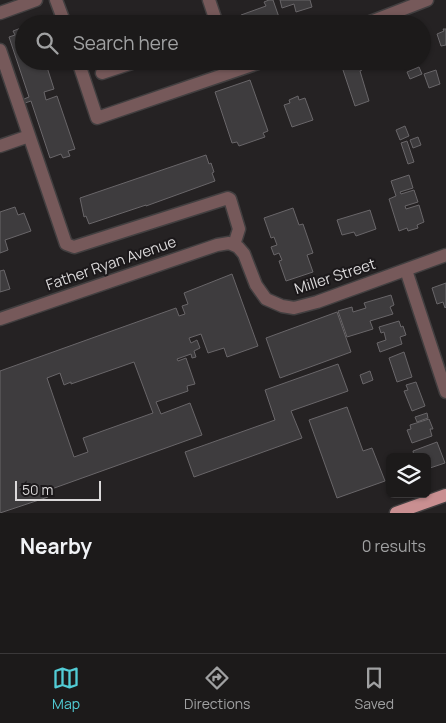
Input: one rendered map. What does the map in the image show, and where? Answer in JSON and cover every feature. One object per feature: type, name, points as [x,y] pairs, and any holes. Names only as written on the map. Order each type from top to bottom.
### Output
[{"type":"main road","points":[[396,513],[446,495]]},
{"type":"street","points":[[0,14],[36,0]]},
{"type":"street","points":[[56,0],[62,15]]},
{"type":"street","points":[[209,0],[214,15]]},
{"type":"street","points":[[388,15],[427,0]]},
{"type":"street","points":[[0,50],[66,244],[74,247],[228,198],[239,229],[234,245]]},
{"type":"street","points":[[81,70],[97,118],[224,70]]},
{"type":"street","points":[[102,73],[111,70]]},
{"type":"street","points":[[0,146],[29,136]]},
{"type":"street","name":"Father Ryan Avenue","points":[[0,319],[217,245],[234,245]]},
{"type":"street","name":"Miller Street","points":[[234,245],[244,254],[256,285],[266,299],[294,308],[317,302],[446,255]]},
{"type":"street","points":[[406,270],[446,392]]},
{"type":"building","points":[[273,0],[278,15],[241,15],[266,6],[264,2]]},
{"type":"building","points":[[280,0],[310,0],[312,7],[296,12],[294,4],[282,8]]},
{"type":"building","points":[[443,29],[446,29],[446,45],[441,46],[437,34],[444,31]]},
{"type":"building","points":[[15,35],[15,55],[9,37]]},
{"type":"building","points":[[20,70],[48,70],[54,89],[44,92],[46,100],[57,96],[75,149],[68,151],[70,156],[63,158],[61,154],[50,158],[31,101],[25,103],[24,99],[29,97]]},
{"type":"building","points":[[343,70],[362,70],[360,71],[369,101],[355,106]]},
{"type":"building","points":[[420,70],[422,74],[410,79],[407,72]]},
{"type":"building","points":[[436,70],[440,84],[429,88],[424,74]]},
{"type":"building","points":[[250,80],[268,131],[263,133],[265,137],[239,146],[237,142],[232,143],[215,92]]},
{"type":"building","points":[[298,96],[299,100],[305,98],[313,120],[292,127],[284,105],[290,103],[289,100]]},
{"type":"building","points":[[405,126],[409,136],[400,140],[396,130]]},
{"type":"building","points":[[418,137],[421,145],[413,148],[410,140]]},
{"type":"building","points":[[407,141],[414,162],[408,164],[401,143]]},
{"type":"building","points":[[206,155],[209,164],[211,163],[215,181],[89,224],[86,216],[84,217],[80,198]]},
{"type":"building","points":[[409,175],[413,188],[400,192],[401,194],[414,190],[418,202],[405,206],[406,209],[419,205],[424,222],[417,225],[418,228],[408,231],[407,228],[399,231],[389,199],[396,196],[391,181]]},
{"type":"building","points":[[15,207],[18,215],[24,213],[31,231],[5,240],[8,250],[0,253],[0,212]]},
{"type":"building","points":[[293,208],[299,225],[303,224],[313,253],[307,255],[313,272],[286,281],[279,261],[282,260],[279,253],[274,255],[271,247],[277,245],[274,237],[271,238],[264,218]]},
{"type":"building","points":[[370,210],[376,229],[356,236],[354,232],[342,235],[337,220]]},
{"type":"building","points":[[4,270],[10,289],[0,292],[0,271]]},
{"type":"building","points":[[232,274],[258,346],[227,357],[224,348],[208,353],[201,334],[189,338],[191,343],[197,340],[200,348],[194,351],[196,357],[192,358],[191,354],[177,359],[178,361],[186,358],[195,384],[187,386],[188,391],[156,402],[161,414],[190,403],[202,435],[46,491],[48,497],[0,513],[0,371],[176,308],[179,316],[185,314],[182,306],[188,304],[184,293]],"holes":[[[134,362],[153,413],[83,438],[88,452],[74,457],[47,378],[60,373],[64,385],[71,382],[71,384]]]},
{"type":"building","points":[[446,283],[445,308],[443,302],[437,304],[432,288]]},
{"type":"building","points":[[391,295],[394,305],[390,307],[393,314],[370,321],[373,329],[347,337],[338,311],[352,307],[353,312],[366,308],[364,303]]},
{"type":"building","points":[[337,312],[351,352],[280,378],[266,338]]},
{"type":"building","points":[[399,321],[406,335],[400,337],[402,344],[380,352],[377,343],[386,340],[384,332],[381,333],[379,327]]},
{"type":"building","points":[[404,352],[412,377],[397,382],[389,358]]},
{"type":"building","points":[[338,364],[348,391],[291,411],[302,438],[194,477],[185,452],[275,420],[265,390]]},
{"type":"building","points":[[370,371],[373,380],[363,384],[360,375]]},
{"type":"building","points":[[416,382],[425,406],[412,411],[404,391],[408,390],[406,385]]},
{"type":"building","points":[[347,407],[363,451],[372,448],[385,481],[337,498],[309,420]]},
{"type":"building","points":[[427,413],[428,418],[417,422],[415,417]]},
{"type":"building","points":[[429,419],[433,429],[430,429],[432,436],[412,443],[407,430],[411,429],[410,425]]},
{"type":"building","points":[[437,442],[445,463],[431,468],[431,453],[413,453],[413,451]]}]
